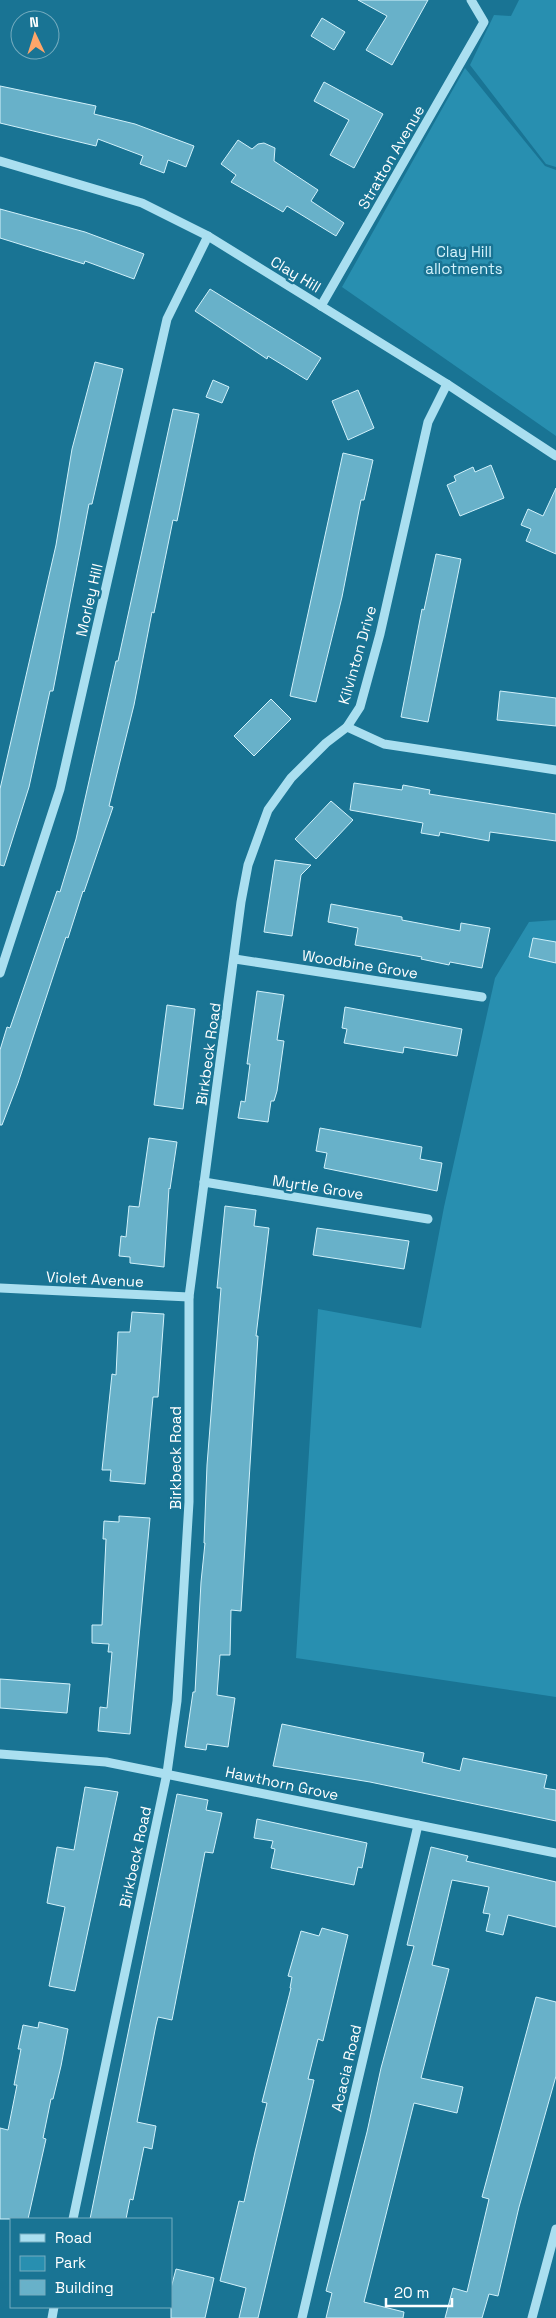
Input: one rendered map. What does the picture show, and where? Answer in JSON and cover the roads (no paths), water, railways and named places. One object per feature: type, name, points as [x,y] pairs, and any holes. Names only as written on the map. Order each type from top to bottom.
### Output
[{"type":"street","name":"Stratton Avenue","points":[[321,306],[484,22],[471,0]]},
{"type":"street","name":"Clay Hill","points":[[0,161],[142,203],[208,236],[447,384],[556,456]]},
{"type":"street","name":"Morley Hill","points":[[0,973],[60,789],[167,318],[208,236]]},
{"type":"street","name":"Kilvinton Drive","points":[[447,384],[428,422],[380,634],[360,707],[347,727],[384,744],[556,770]]},
{"type":"street","name":"Birkbeck Road","points":[[73,2218],[167,1773],[177,1701],[189,1502],[189,1297],[241,902],[248,865],[268,810],[291,778],[326,743],[347,727]]},
{"type":"street","name":"Woodbine Grove","points":[[235,959],[482,997]]},
{"type":"street","name":"Myrtle Grove","points":[[204,1182],[428,1219]]},
{"type":"street","name":"Violet Avenue","points":[[0,1288],[189,1297]]},
{"type":"street","name":"Hawthorn Grove","points":[[0,1754],[106,1762],[556,1854]]},
{"type":"street","name":"Acacia Road","points":[[302,2318],[418,1825]]},
{"type":"street","points":[[532,2318],[556,2229]]},
{"type":"park label","name":"Clay Hill allotments","points":[[464,260]]}]
